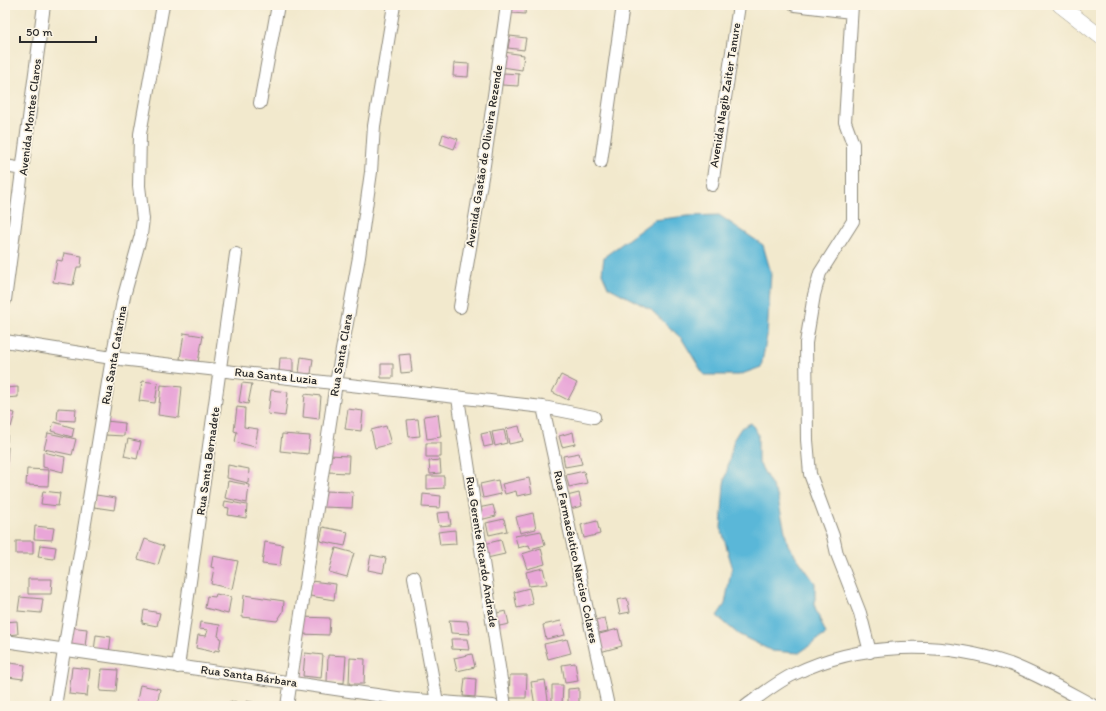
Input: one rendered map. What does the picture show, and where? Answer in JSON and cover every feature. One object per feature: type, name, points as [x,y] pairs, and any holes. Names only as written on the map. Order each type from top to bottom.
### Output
[{"type":"main road","points":[[1060,5],[1101,37]]},
{"type":"street","name":"Avenida Montes Claros","points":[[5,300],[44,5]]},
{"type":"street","name":"Rua Santa Catarina","points":[[55,706],[112,358],[124,296],[141,235],[143,219],[139,186],[140,134],[163,5]]},
{"type":"street","points":[[260,103],[278,5]]},
{"type":"street","name":"Rua Santa Clara","points":[[287,706],[336,382],[359,257],[371,172],[374,126],[394,5]]},
{"type":"street","name":"Avenida Gastão de Oliveira Rezende","points":[[460,307],[484,166],[507,5]]},
{"type":"street","points":[[601,162],[623,5]]},
{"type":"street","name":"Avenida Nagib Zaiter Tanure","points":[[712,185],[739,5]]},
{"type":"street","points":[[795,5],[852,9],[845,122],[853,144],[853,221],[820,273],[814,295],[806,343],[807,440],[810,474],[833,536],[837,554],[860,613],[870,652]]},
{"type":"street","points":[[5,166],[23,169]]},
{"type":"street","name":"Rua Santa Bernadete","points":[[178,667],[236,254]]},
{"type":"street","name":"Rua Santa Luzia","points":[[5,342],[112,358],[336,382],[458,398],[543,407],[594,417]]},
{"type":"street","name":"Rua Gerente Ricardo Andrade","points":[[458,398],[505,706]]},
{"type":"street","name":"Rua Farmacêutico Narciso Colares","points":[[543,407],[608,706]]},
{"type":"street","points":[[414,577],[437,702]]},
{"type":"street","name":"Rua Santa Bárbara","points":[[5,641],[290,682],[404,703],[437,702],[493,706]]},
{"type":"street","points":[[746,706],[793,674],[830,660],[897,647],[936,649],[979,655],[1010,664],[1031,673],[1094,706]]},
{"type":"water","points":[[719,215],[763,245],[771,273],[767,336],[761,367],[739,375],[704,375],[682,339],[650,309],[608,287],[602,273],[604,257],[654,220],[687,216]]},
{"type":"water","points":[[751,423],[758,434],[758,461],[777,495],[788,545],[815,583],[815,608],[826,634],[799,653],[772,651],[738,634],[717,616],[725,604],[732,566],[721,528],[724,484],[734,439],[741,428]]},
{"type":"building","points":[[512,5],[526,5],[525,14],[512,13]]},
{"type":"building","points":[[510,36],[526,38],[524,50],[508,48]]},
{"type":"building","points":[[504,52],[524,55],[522,70],[502,67]]},
{"type":"building","points":[[454,63],[469,64],[468,77],[453,76]]},
{"type":"building","points":[[503,73],[519,74],[518,86],[502,85]]},
{"type":"building","points":[[443,134],[458,139],[454,149],[440,144]]},
{"type":"building","points":[[64,253],[82,256],[81,267],[77,267],[73,285],[53,282],[57,260],[62,261]]},
{"type":"building","points":[[184,333],[203,336],[198,362],[180,359]]},
{"type":"building","points":[[410,354],[412,372],[401,373],[399,355]]},
{"type":"building","points":[[301,357],[313,359],[311,374],[299,373]]},
{"type":"building","points":[[280,358],[293,358],[293,372],[279,372]]},
{"type":"building","points":[[381,364],[393,364],[393,378],[381,378]]},
{"type":"building","points":[[561,375],[577,383],[568,400],[552,392]]},
{"type":"building","points":[[142,381],[158,383],[155,403],[139,401]]},
{"type":"building","points":[[242,383],[252,384],[248,404],[239,402]]},
{"type":"building","points":[[161,385],[182,387],[179,418],[158,415]]},
{"type":"building","points":[[18,387],[18,397],[5,398],[5,388]]},
{"type":"building","points":[[271,390],[288,392],[285,416],[268,414]]},
{"type":"building","points":[[305,394],[321,396],[319,419],[303,417]]},
{"type":"building","points":[[237,407],[245,408],[244,427],[258,429],[255,447],[235,442],[237,432],[234,431]]},
{"type":"building","points":[[58,408],[76,409],[75,421],[57,420]]},
{"type":"building","points":[[348,409],[363,411],[361,431],[345,429]]},
{"type":"building","points":[[5,411],[15,413],[11,427],[5,426]]},
{"type":"building","points":[[438,414],[441,437],[427,439],[424,416]]},
{"type":"building","points":[[418,419],[420,436],[409,437],[407,420]]},
{"type":"building","points":[[106,421],[125,423],[124,436],[105,435]]},
{"type":"building","points":[[54,422],[74,428],[72,437],[51,431]]},
{"type":"building","points":[[5,426],[8,427],[7,442],[5,442]]},
{"type":"building","points":[[386,426],[391,444],[375,448],[371,430]]},
{"type":"building","points":[[519,426],[523,441],[509,444],[506,429]]},
{"type":"building","points":[[504,430],[507,443],[495,446],[492,432]]},
{"type":"building","points":[[490,432],[493,445],[484,447],[481,434]]},
{"type":"building","points":[[573,432],[575,444],[562,447],[559,436]]},
{"type":"building","points":[[48,433],[76,439],[72,455],[44,449]]},
{"type":"building","points":[[282,434],[310,436],[308,454],[280,451]]},
{"type":"building","points":[[128,439],[141,442],[137,459],[124,456]]},
{"type":"building","points":[[426,443],[441,443],[441,457],[426,457]]},
{"type":"building","points":[[5,447],[8,447],[7,462],[5,462]]},
{"type":"building","points":[[43,452],[65,457],[63,472],[43,467]]},
{"type":"building","points":[[579,453],[582,464],[565,467],[563,456]]},
{"type":"building","points":[[328,455],[349,456],[348,473],[328,472]]},
{"type":"building","points":[[440,460],[441,473],[430,474],[429,461]]},
{"type":"building","points":[[228,465],[249,469],[248,483],[227,478]]},
{"type":"building","points":[[27,469],[49,470],[48,486],[26,485]]},
{"type":"building","points":[[584,471],[587,483],[569,487],[566,475]]},
{"type":"building","points":[[427,476],[444,476],[444,488],[427,489]]},
{"type":"building","points":[[529,478],[532,493],[517,496],[516,491],[505,494],[502,484]]},
{"type":"building","points":[[498,480],[501,494],[483,498],[480,484]]},
{"type":"building","points":[[228,481],[249,485],[247,503],[225,498]]},
{"type":"building","points":[[43,491],[60,493],[58,506],[41,504]]},
{"type":"building","points":[[324,491],[353,492],[352,508],[323,507]]},
{"type":"building","points":[[579,493],[582,506],[566,510],[563,497]]},
{"type":"building","points":[[423,494],[441,496],[440,508],[422,507]]},
{"type":"building","points":[[96,495],[116,498],[114,510],[94,507]]},
{"type":"building","points":[[225,501],[247,505],[246,518],[228,515],[229,508],[224,507]]},
{"type":"building","points":[[493,505],[496,516],[480,520],[478,508]]},
{"type":"building","points":[[449,512],[451,525],[439,526],[437,513]]},
{"type":"building","points":[[533,513],[536,529],[520,533],[516,517]]},
{"type":"building","points":[[504,519],[507,531],[489,535],[486,523]]},
{"type":"building","points":[[597,521],[600,534],[584,538],[581,525]]},
{"type":"building","points":[[35,526],[54,528],[52,540],[34,539]]},
{"type":"building","points":[[323,527],[348,532],[345,546],[320,541]]},
{"type":"building","points":[[455,530],[456,544],[440,545],[438,532]]},
{"type":"building","points":[[541,531],[545,545],[530,549],[529,545],[518,548],[515,536]]},
{"type":"building","points":[[145,539],[164,546],[158,565],[138,559]]},
{"type":"building","points":[[501,540],[505,554],[487,558],[484,544]]},
{"type":"building","points":[[16,541],[33,541],[33,554],[16,554]]},
{"type":"building","points":[[265,542],[283,545],[280,566],[262,564]]},
{"type":"building","points":[[40,545],[56,547],[54,559],[38,557]]},
{"type":"building","points":[[336,548],[354,553],[347,577],[329,572]]},
{"type":"building","points":[[541,548],[545,564],[527,569],[522,554]]},
{"type":"building","points":[[371,555],[386,558],[383,573],[368,570]]},
{"type":"building","points":[[213,556],[238,561],[232,589],[211,584],[214,568],[211,567]]},
{"type":"building","points":[[543,568],[547,584],[529,586],[526,572]]},
{"type":"building","points":[[28,579],[52,579],[51,594],[28,594]]},
{"type":"building","points":[[311,581],[336,584],[334,600],[310,596]]},
{"type":"building","points":[[529,588],[533,604],[517,608],[514,592]]},
{"type":"building","points":[[216,594],[231,597],[228,614],[205,608],[207,596],[215,597]]},
{"type":"building","points":[[244,595],[284,601],[283,612],[277,621],[242,617]]},
{"type":"building","points":[[20,597],[43,599],[41,613],[18,611]]},
{"type":"building","points":[[627,598],[630,612],[620,614],[617,600]]},
{"type":"building","points":[[144,610],[160,613],[157,626],[142,623]]},
{"type":"building","points":[[506,611],[509,624],[495,627],[492,614]]},
{"type":"building","points":[[301,617],[330,618],[329,635],[300,634]]},
{"type":"building","points":[[605,618],[608,631],[593,634],[590,621]]},
{"type":"building","points":[[449,620],[467,621],[470,634],[451,633]]},
{"type":"building","points":[[17,621],[18,634],[5,635],[5,622]]},
{"type":"building","points":[[561,621],[565,635],[546,639],[543,625]]},
{"type":"building","points":[[200,622],[220,625],[218,636],[221,638],[219,651],[215,650],[214,652],[196,648],[198,635],[206,636],[208,630],[199,629]]},
{"type":"building","points":[[69,627],[87,629],[85,647],[67,645]]},
{"type":"building","points":[[618,629],[622,646],[600,652],[596,635]]},
{"type":"building","points":[[96,635],[111,637],[109,653],[94,651]]},
{"type":"building","points":[[451,639],[467,639],[469,650],[452,649]]},
{"type":"building","points":[[567,639],[571,653],[548,659],[544,644]]},
{"type":"building","points":[[305,653],[323,655],[321,678],[303,676]]},
{"type":"building","points":[[472,654],[475,667],[457,671],[454,658]]},
{"type":"building","points":[[328,655],[346,656],[344,683],[327,682]]},
{"type":"building","points":[[350,658],[365,659],[364,684],[349,684]]},
{"type":"building","points":[[10,663],[25,665],[23,679],[8,677]]},
{"type":"building","points":[[575,663],[578,681],[565,683],[562,665]]},
{"type":"building","points":[[72,667],[90,669],[87,696],[69,694]]},
{"type":"building","points":[[102,669],[118,670],[116,692],[100,691]]},
{"type":"building","points":[[510,675],[527,675],[526,698],[509,698]]},
{"type":"building","points":[[465,678],[476,679],[475,697],[463,696]]},
{"type":"building","points":[[545,680],[549,706],[535,706],[531,682]]},
{"type":"building","points":[[140,685],[160,689],[157,706],[136,706]]},
{"type":"building","points":[[552,685],[563,685],[562,704],[552,704]]},
{"type":"building","points":[[579,688],[579,705],[568,705],[568,689]]},
{"type":"building","points":[[246,701],[262,704],[262,706],[246,706]]},
{"type":"building","points":[[229,702],[243,703],[243,706],[228,706]]}]
